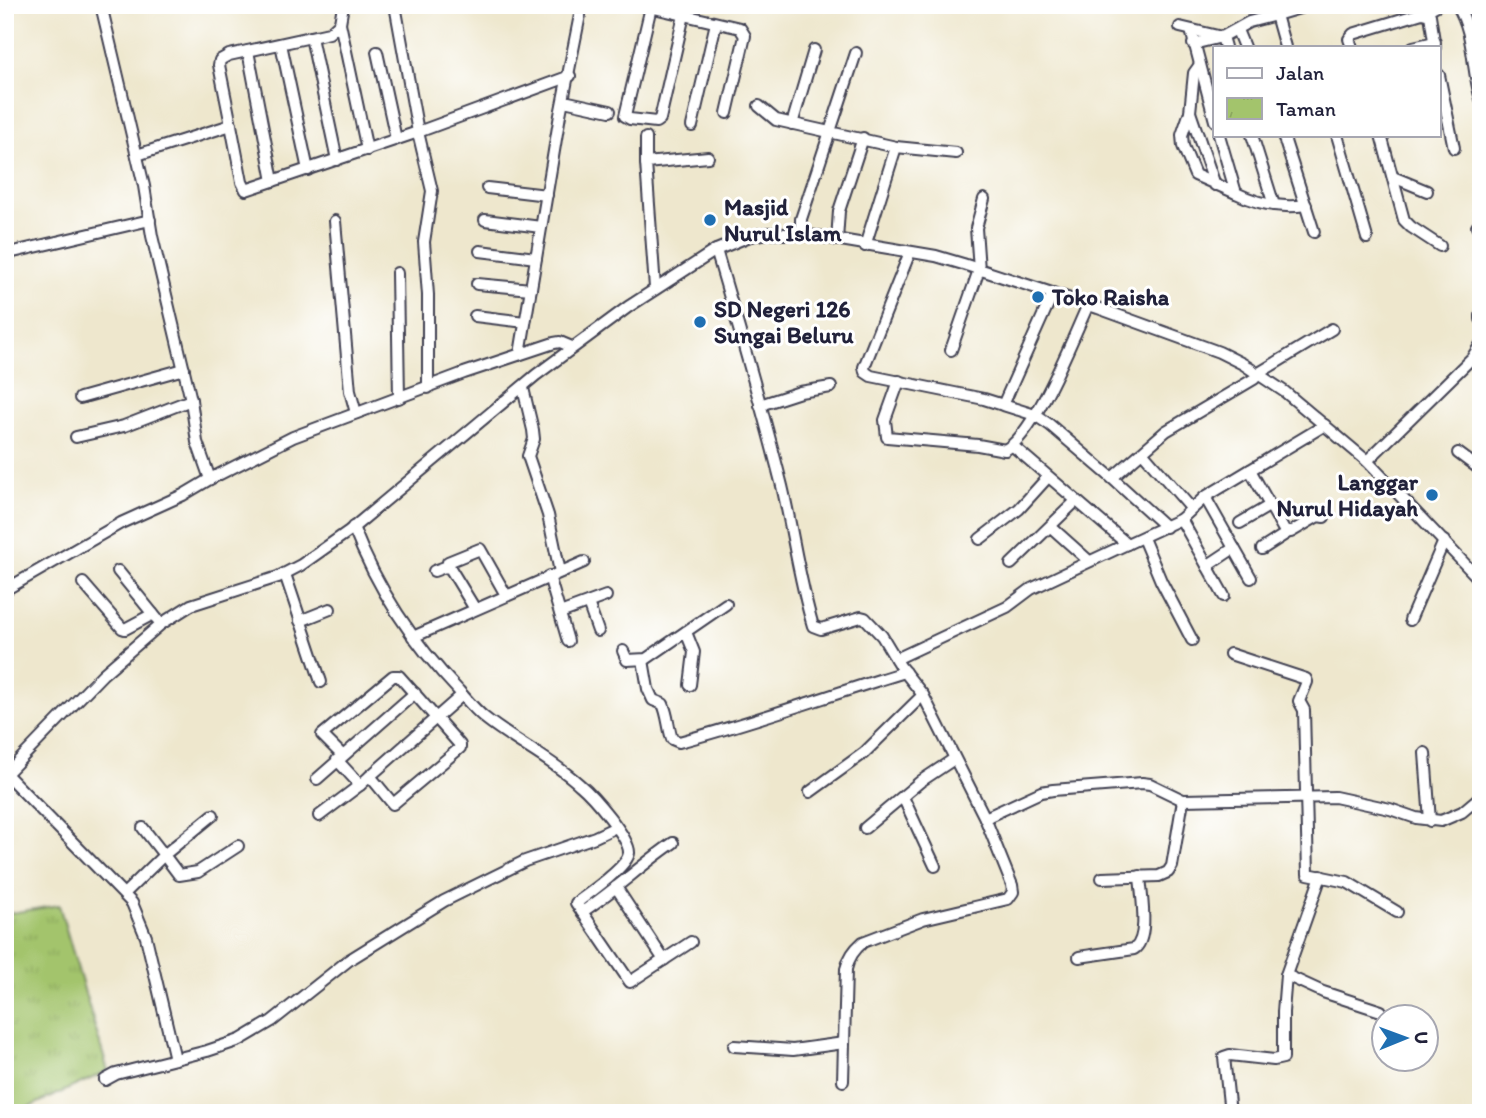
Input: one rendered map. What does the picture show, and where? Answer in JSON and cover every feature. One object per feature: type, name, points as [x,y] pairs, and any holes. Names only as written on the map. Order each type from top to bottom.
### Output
[{"type":"street","points":[[102,5],[191,400],[197,442],[210,479]]},
{"type":"street","points":[[343,5],[340,23],[367,150]]},
{"type":"street","points":[[395,5],[418,132],[432,191],[424,242],[428,295],[428,388]]},
{"type":"street","points":[[520,354],[582,5]]},
{"type":"street","points":[[1193,44],[1223,42],[1249,22],[1274,10],[1310,5]]},
{"type":"street","points":[[1352,46],[1349,39],[1353,34],[1437,5]]},
{"type":"street","points":[[1457,5],[1464,16],[1478,68],[1481,99]]},
{"type":"street","points":[[684,15],[659,121],[630,119],[625,116],[646,6],[684,15],[740,29],[745,36],[727,113]]},
{"type":"street","points":[[1421,9],[1430,15],[1435,45]]},
{"type":"street","points":[[1274,10],[1285,46]]},
{"type":"street","points":[[340,23],[330,33],[222,57],[219,65],[243,187],[246,190],[367,150],[570,76]]},
{"type":"street","points":[[692,125],[716,23]]},
{"type":"street","points":[[1213,114],[1193,44],[1185,29],[1223,42]]},
{"type":"street","points":[[1237,30],[1244,46]]},
{"type":"street","points":[[311,37],[337,160]]},
{"type":"street","points":[[281,44],[308,170]]},
{"type":"street","points":[[792,124],[814,50]]},
{"type":"street","points":[[248,51],[274,181]]},
{"type":"street","points":[[377,52],[396,139]]},
{"type":"street","points":[[801,234],[801,219],[856,53]]},
{"type":"street","points":[[1199,66],[1194,74],[1183,146],[1195,175],[1262,204],[1282,208],[1306,205]]},
{"type":"street","points":[[1440,84],[1454,148]]},
{"type":"street","points":[[564,101],[610,111]]},
{"type":"street","points":[[759,106],[770,117],[792,124],[896,146],[956,153]]},
{"type":"street","points":[[1190,112],[1215,185]]},
{"type":"street","points":[[137,155],[231,125]]},
{"type":"street","points":[[1219,136],[1236,193]]},
{"type":"street","points":[[1252,136],[1274,205]]},
{"type":"street","points":[[1283,136],[1314,232]]},
{"type":"street","points":[[1337,136],[1367,238]]},
{"type":"street","points":[[1381,136],[1404,220],[1440,246]]},
{"type":"street","points":[[646,138],[656,288]]},
{"type":"street","points":[[837,240],[839,211],[863,138]]},
{"type":"street","points":[[865,246],[896,146]]},
{"type":"street","points":[[646,163],[708,157]]},
{"type":"street","points":[[1393,177],[1427,191]]},
{"type":"street","points":[[488,188],[547,195]]},
{"type":"street","points":[[951,350],[979,270],[976,228],[984,199]]},
{"type":"street","points":[[5,254],[150,220]]},
{"type":"street","points":[[485,220],[541,227]]},
{"type":"street","points":[[335,221],[350,391],[356,413]]},
{"type":"street","points":[[175,1059],[139,916],[124,894],[6,775],[103,674],[161,624],[191,606],[285,574],[301,565],[349,531],[572,347],[716,250],[750,236],[769,233],[801,234],[936,256],[1088,304],[1219,352],[1259,373],[1367,461],[1481,581]]},
{"type":"street","points":[[716,250],[782,487],[813,626],[821,629],[858,617],[865,618],[882,636],[923,695],[985,818],[1012,885],[1012,894],[1008,899],[923,919],[863,942],[849,957],[846,969],[843,1080]]},
{"type":"street","points":[[480,251],[536,258]]},
{"type":"street","points":[[910,251],[864,367],[865,372],[871,376],[1003,405],[1035,415],[1112,478],[1166,527]]},
{"type":"street","points":[[397,273],[399,398]]},
{"type":"street","points":[[477,284],[531,289]]},
{"type":"street","points":[[1003,405],[1053,293]]},
{"type":"street","points":[[899,381],[885,421],[887,437],[978,444],[1002,450],[1013,446],[1035,415],[1088,304]]},
{"type":"street","points":[[475,316],[525,322]]},
{"type":"street","points":[[1112,478],[1175,425],[1332,329]]},
{"type":"street","points":[[5,590],[121,523],[183,495],[293,436],[520,354],[560,342],[572,347]]},
{"type":"street","points":[[1367,461],[1472,358],[1481,344]]},
{"type":"street","points":[[80,398],[184,369]]},
{"type":"street","points":[[760,405],[793,394],[831,387]]},
{"type":"street","points":[[523,388],[534,439],[528,456],[548,516],[560,613],[568,641]]},
{"type":"street","points":[[76,437],[124,426],[191,400]]},
{"type":"street","points":[[896,659],[1007,607],[1031,589],[1181,519],[1205,497],[1325,425]]},
{"type":"street","points":[[1013,446],[1127,544]]},
{"type":"street","points":[[1143,453],[1191,508]]},
{"type":"street","points":[[1458,453],[1481,470]]},
{"type":"street","points":[[1250,470],[1287,533]]},
{"type":"street","points":[[980,539],[1019,509],[1048,477]]},
{"type":"street","points":[[1205,497],[1251,578]]},
{"type":"street","points":[[1011,564],[1076,501]]},
{"type":"street","points":[[1240,523],[1269,506]]},
{"type":"street","points":[[1262,549],[1317,517],[1324,517]]},
{"type":"street","points":[[1181,519],[1224,596]]},
{"type":"street","points":[[1051,527],[1089,561]]},
{"type":"street","points":[[349,531],[361,547],[393,606],[432,663],[483,716],[524,747],[572,777],[593,796],[616,827],[629,854],[609,877],[576,903],[631,982],[691,942]]},
{"type":"street","points":[[1143,538],[1161,581],[1192,640]]},
{"type":"street","points":[[1410,620],[1444,541]]},
{"type":"street","points":[[1207,566],[1234,548]]},
{"type":"street","points":[[475,609],[449,562],[480,549],[506,595]]},
{"type":"street","points":[[413,637],[584,562]]},
{"type":"street","points":[[434,571],[450,568]]},
{"type":"street","points":[[118,571],[161,624]]},
{"type":"street","points":[[285,574],[321,682]]},
{"type":"street","points":[[83,583],[124,629],[153,614]]},
{"type":"street","points":[[560,613],[606,596]]},
{"type":"street","points":[[587,603],[597,631]]},
{"type":"street","points":[[623,651],[627,660],[643,660],[726,604]]},
{"type":"street","points":[[300,621],[330,609]]},
{"type":"street","points":[[686,632],[694,652],[690,685]]},
{"type":"street","points":[[1230,654],[1306,679],[1299,701],[1304,710],[1308,874],[1347,882],[1397,912]]},
{"type":"street","points":[[643,660],[648,689],[653,700],[663,704],[672,739],[679,742],[719,732],[905,672]]},
{"type":"street","points":[[360,785],[322,735],[393,676],[399,676],[460,748],[393,804],[370,776]]},
{"type":"street","points":[[317,779],[415,694]]},
{"type":"street","points":[[319,816],[360,785],[462,695]]},
{"type":"street","points":[[810,792],[864,753],[923,695]]},
{"type":"street","points":[[1425,753],[1430,821]]},
{"type":"street","points":[[865,828],[954,759]]},
{"type":"street","points":[[985,818],[1041,792],[1142,783],[1183,800],[1350,800],[1430,821],[1452,817],[1481,796]]},
{"type":"street","points":[[903,797],[935,866]]},
{"type":"street","points":[[1102,877],[1159,876],[1168,872],[1172,866],[1183,800]]},
{"type":"street","points":[[124,894],[164,855],[213,814]]},
{"type":"street","points":[[105,1080],[116,1074],[240,1040],[272,1021],[349,960],[444,901],[525,861],[616,827]]},
{"type":"street","points":[[143,828],[178,876],[198,872],[238,846]]},
{"type":"street","points":[[582,912],[673,843]]},
{"type":"street","points":[[1079,957],[1139,946],[1143,933],[1140,876]]},
{"type":"street","points":[[1230,1113],[1224,1057],[1250,1056],[1274,1060],[1283,1058],[1286,975],[1321,876]]},
{"type":"street","points":[[616,887],[664,960]]},
{"type":"street","points":[[1286,975],[1323,992],[1370,1007]]},
{"type":"street","points":[[734,1046],[793,1050],[844,1043]]},
{"type":"green space","points":[[59,905],[108,1071],[16,1113],[5,1113],[5,914]]},
{"type":"place","name":"Masjid Nurul Islam","points":[[710,220]]},
{"type":"place","name":"Toko Raisha","points":[[1038,297]]},
{"type":"place","name":"SD Negeri 126 Sungai Beluru","points":[[700,322]]},
{"type":"place","name":"Langgar Nurul Hidayah","points":[[1432,495]]}]
